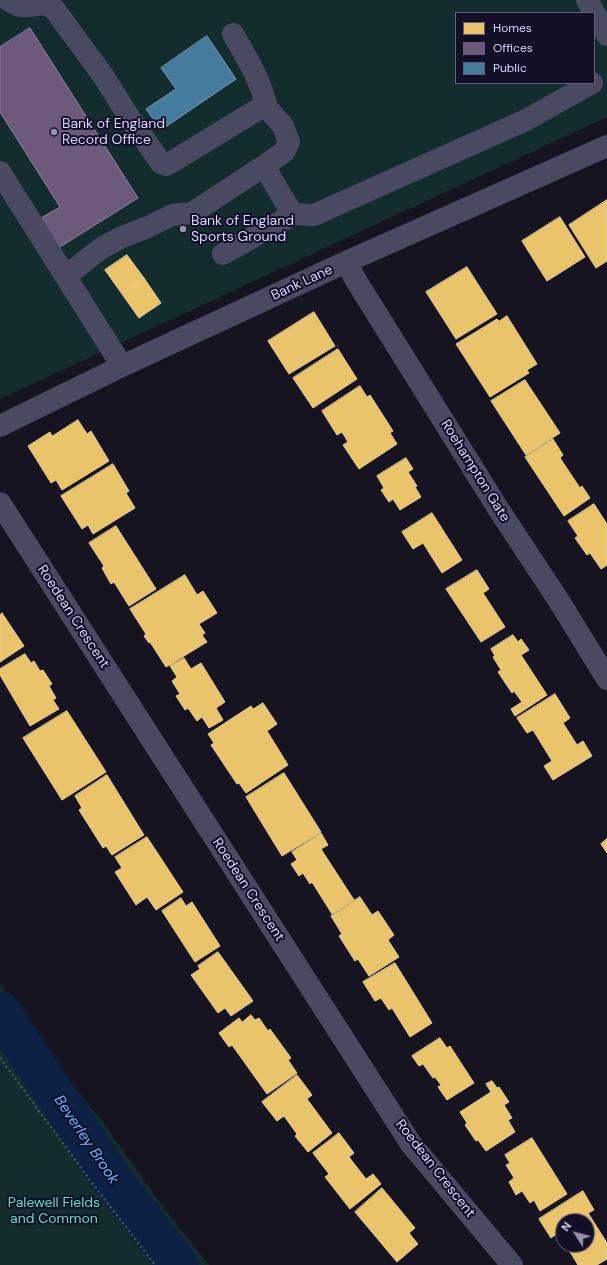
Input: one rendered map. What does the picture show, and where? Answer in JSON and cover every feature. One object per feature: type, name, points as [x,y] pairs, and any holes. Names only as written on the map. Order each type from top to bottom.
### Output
[{"type":"street","points":[[8,0],[18,6],[41,4],[52,7],[55,10],[104,77],[161,164],[166,165],[170,163],[257,110],[268,108]]},
{"type":"street","points":[[587,0],[594,12]]},
{"type":"street","points":[[595,14],[607,35]]},
{"type":"street","points":[[66,276],[100,249],[122,237],[148,227],[172,215],[192,213],[284,152],[289,142],[282,126],[268,108],[264,94],[252,67],[233,34]]},
{"type":"street","points":[[595,82],[607,75]]},
{"type":"street","points":[[223,254],[294,214],[314,215],[526,120],[591,84]]},
{"type":"street","name":"Bank Lane","points":[[0,426],[122,366],[346,262],[607,146]]},
{"type":"street","points":[[264,166],[294,214]]},
{"type":"street","points":[[0,172],[122,366]]},
{"type":"street","name":"Roehampton Gate","points":[[346,262],[499,510],[559,601],[607,679]]},
{"type":"street","name":"Roedean Crescent","points":[[0,503],[411,1144],[512,1265]]},
{"type":"path","points":[[0,1058],[155,1265]]},
{"type":"green space","name":"Bank of England Sports Ground","points":[[0,0],[607,0],[607,117],[0,399]]},
{"type":"green space","name":"Palewell Fields and Common","points":[[0,983],[32,1034],[102,1121],[164,1208],[209,1265],[0,1265]]},
{"type":"building: Homes","points":[[607,200],[607,261],[596,268],[569,225]]},
{"type":"building: Homes","points":[[560,217],[585,257],[547,281],[522,241]]},
{"type":"building: Homes","points":[[127,255],[144,278],[122,294],[105,270]]},
{"type":"building: Homes","points":[[467,267],[497,314],[456,339],[426,292]]},
{"type":"building: Homes","points":[[144,278],[161,303],[139,318],[122,294]]},
{"type":"building: Homes","points":[[314,312],[335,346],[289,374],[268,341]]},
{"type":"building: Homes","points":[[507,316],[537,364],[527,370],[529,373],[490,397],[456,344],[497,319],[499,321]]},
{"type":"building: Homes","points":[[338,349],[357,379],[313,408],[293,378]]},
{"type":"building: Homes","points":[[525,380],[560,433],[526,455],[491,401]]},
{"type":"building: Homes","points":[[360,386],[367,397],[370,395],[393,431],[390,433],[397,444],[359,469],[343,445],[348,442],[342,432],[337,435],[322,411]]},
{"type":"building: Homes","points":[[78,420],[87,434],[91,431],[109,461],[62,490],[56,480],[51,483],[28,446],[50,432],[52,436]]},
{"type":"building: Homes","points":[[553,439],[563,455],[560,458],[580,488],[582,486],[590,498],[564,516],[525,457]]},
{"type":"building: Homes","points":[[406,458],[413,469],[408,472],[417,486],[415,487],[421,497],[400,510],[393,499],[389,502],[381,490],[384,488],[377,476]]},
{"type":"building: Homes","points":[[113,464],[129,491],[126,493],[135,508],[93,534],[88,525],[82,529],[61,496]]},
{"type":"building: Homes","points":[[594,504],[607,524],[607,565],[601,569],[590,553],[587,555],[575,538],[578,536],[568,521]]},
{"type":"building: Homes","points":[[432,513],[462,560],[442,573],[423,543],[413,549],[402,532]]},
{"type":"building: Homes","points":[[116,526],[156,589],[129,606],[114,582],[111,584],[102,568],[104,566],[89,543]]},
{"type":"building: Homes","points":[[477,570],[489,589],[483,593],[505,627],[481,642],[446,589]]},
{"type":"building: Homes","points":[[185,575],[197,595],[203,591],[217,613],[199,624],[205,633],[202,635],[207,642],[166,667],[150,642],[149,643],[144,636],[146,634],[130,609]]},
{"type":"building: Homes","points":[[2,613],[24,646],[0,662],[0,615]]},
{"type":"building: Homes","points":[[513,635],[518,642],[521,639],[529,650],[521,655],[547,695],[515,716],[511,709],[522,702],[514,691],[512,693],[498,672],[501,670],[493,657],[495,656],[491,649]]},
{"type":"building: Homes","points":[[25,654],[31,663],[34,661],[40,671],[43,670],[52,684],[49,686],[56,698],[53,700],[59,709],[30,726],[0,675],[0,669]]},
{"type":"building: Homes","points":[[184,658],[191,669],[201,663],[225,702],[216,708],[223,720],[209,728],[202,717],[197,721],[188,708],[185,710],[176,696],[180,694],[172,681],[177,677],[170,666]]},
{"type":"building: Homes","points":[[555,694],[570,718],[563,723],[577,745],[583,741],[592,756],[553,780],[544,766],[552,761],[533,730],[527,733],[517,718]]},
{"type":"building: Homes","points":[[263,703],[277,724],[267,731],[288,765],[246,793],[239,783],[237,784],[211,745],[214,743],[208,734],[251,706],[253,709]]},
{"type":"building: Homes","points":[[67,711],[106,772],[62,800],[23,738]]},
{"type":"building: Homes","points":[[284,773],[321,832],[282,856],[246,797]]},
{"type":"building: Homes","points":[[107,775],[144,835],[112,855],[106,846],[103,848],[79,810],[82,808],[75,796]]},
{"type":"building: Homes","points":[[321,833],[328,845],[321,849],[354,900],[332,914],[312,882],[310,884],[303,873],[299,876],[291,864],[297,860],[292,852]]},
{"type":"building: Homes","points":[[147,837],[183,892],[156,910],[147,897],[136,905],[115,872],[122,868],[115,857]]},
{"type":"building: Homes","points":[[607,839],[607,853],[601,844]]},
{"type":"building: Homes","points":[[360,897],[372,915],[378,911],[394,935],[388,940],[399,957],[369,976],[358,959],[355,961],[339,936],[342,934],[331,916]]},
{"type":"building: Homes","points":[[181,898],[186,906],[192,902],[220,946],[195,962],[162,911]]},
{"type":"building: Homes","points":[[218,952],[253,1001],[231,1016],[225,1008],[218,1013],[191,975],[200,969],[198,966]]},
{"type":"building: Homes","points":[[395,963],[432,1023],[410,1037],[392,1008],[389,1010],[381,998],[375,1001],[363,982]]},
{"type":"building: Homes","points":[[251,1015],[255,1020],[259,1018],[268,1031],[270,1029],[291,1058],[288,1060],[297,1073],[267,1094],[232,1045],[229,1047],[219,1033],[239,1018],[242,1022]]},
{"type":"building: Homes","points":[[440,1038],[447,1048],[450,1046],[474,1083],[447,1100],[438,1087],[441,1085],[435,1077],[433,1078],[423,1064],[419,1066],[412,1056]]},
{"type":"building: Homes","points":[[297,1075],[312,1095],[307,1099],[332,1133],[308,1152],[295,1136],[297,1134],[284,1116],[277,1121],[262,1102]]},
{"type":"building: Homes","points":[[492,1081],[497,1088],[499,1087],[509,1102],[504,1105],[512,1118],[508,1120],[515,1132],[486,1151],[478,1140],[476,1141],[465,1125],[467,1123],[460,1112],[491,1092],[486,1084]]},
{"type":"building: Homes","points":[[339,1133],[354,1153],[349,1157],[366,1179],[373,1174],[381,1184],[350,1209],[325,1177],[329,1174],[313,1153]]},
{"type":"building: Homes","points":[[532,1138],[567,1194],[540,1211],[534,1200],[530,1203],[522,1191],[516,1195],[509,1182],[514,1178],[506,1165],[510,1163],[505,1155]]},
{"type":"building: Homes","points":[[382,1188],[415,1228],[409,1233],[418,1244],[397,1262],[355,1212]]},
{"type":"building: Homes","points":[[583,1191],[594,1210],[588,1213],[555,1213],[555,1235],[551,1238],[539,1219]]},
{"type":"building: Homes","points":[[595,1224],[607,1243],[607,1259],[597,1265],[578,1265],[571,1253],[595,1253]]},
{"type":"building: Offices","name":"Bank of England Record Office","points":[[30,28],[138,198],[60,247],[41,218],[60,207],[0,112],[0,47]]},
{"type":"building: Public","points":[[207,36],[236,79],[161,130],[146,109],[176,89],[161,68]]},
{"type":"waterway","name":"Beverley Brook","points":[[0,1011],[108,1174],[178,1265]]},
{"type":"place","name":"Bank of England Record Office","points":[[54,132]]},
{"type":"place","name":"Bank of England Sports Ground","points":[[183,229]]}]
